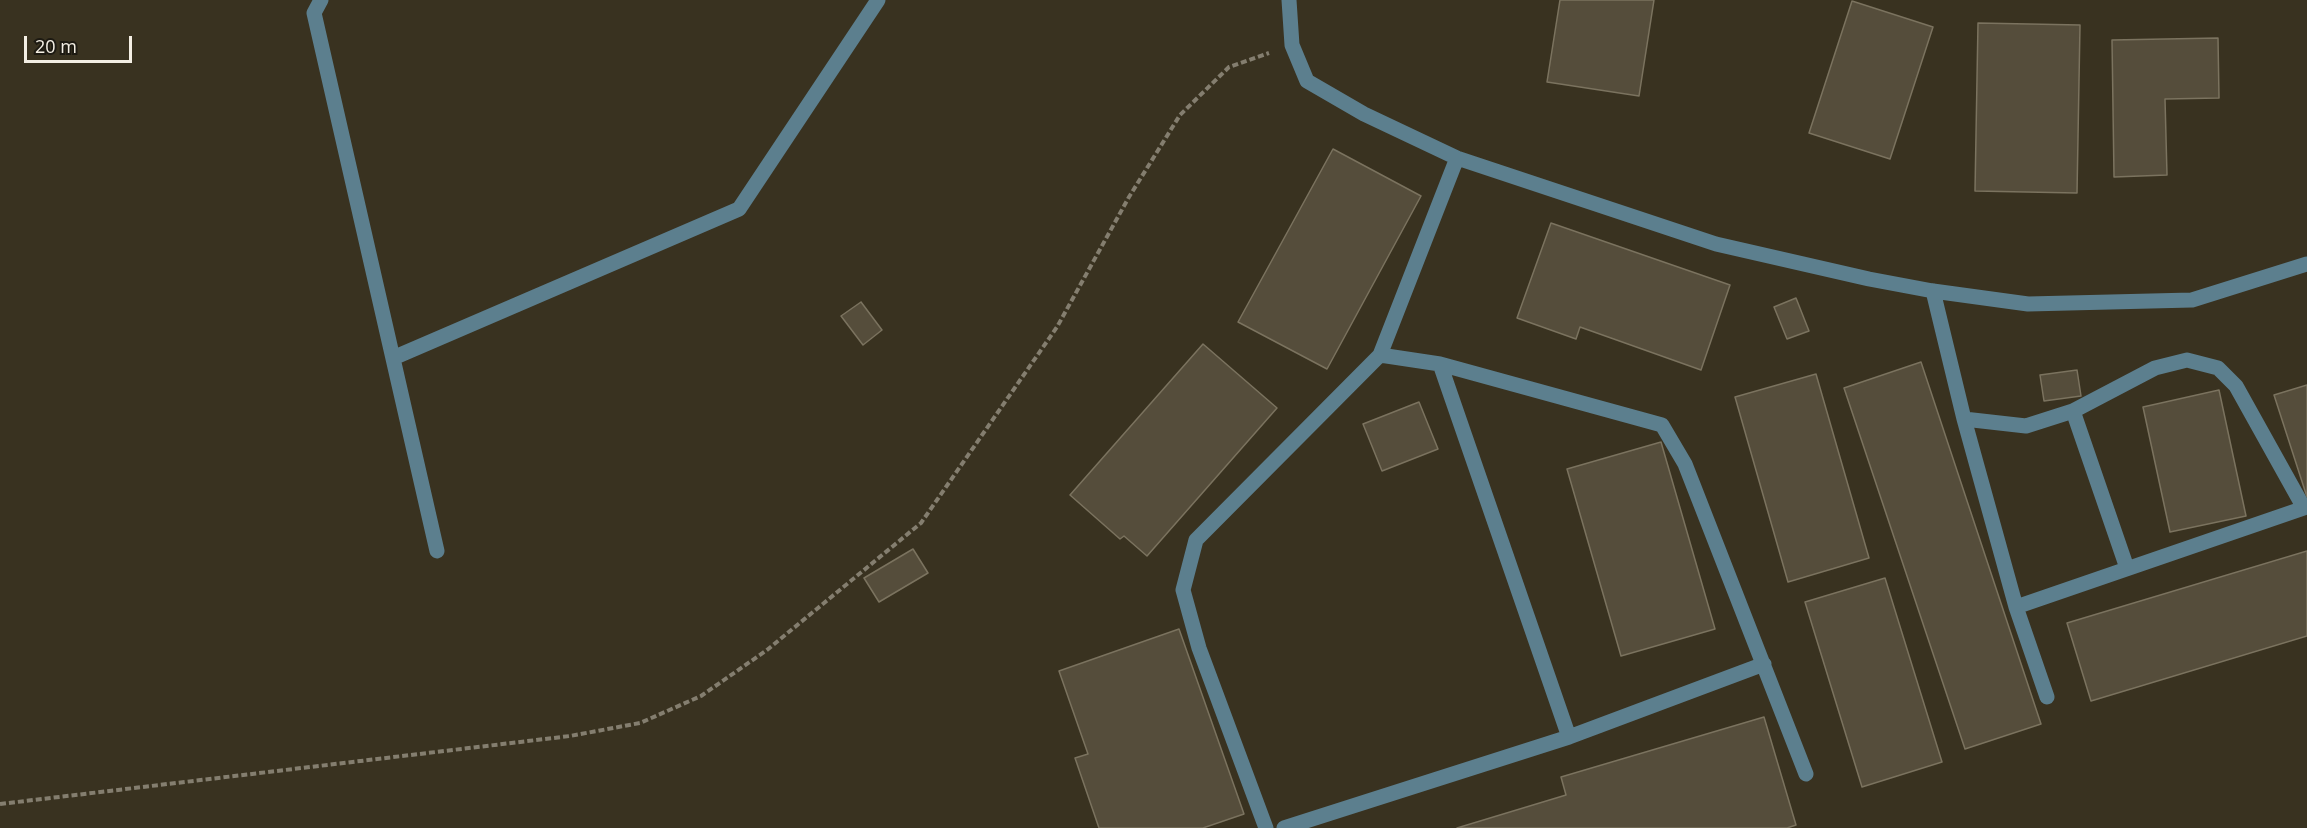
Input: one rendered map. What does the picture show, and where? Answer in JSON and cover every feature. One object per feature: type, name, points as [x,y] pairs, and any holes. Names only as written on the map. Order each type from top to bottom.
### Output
[{"type":"street","points":[[321,0],[314,13],[437,550]]},
{"type":"street","points":[[393,358],[739,208],[878,0]]},
{"type":"street","points":[[1289,0],[1292,45],[1307,81],[1364,114],[1457,158],[1716,244],[1869,279],[1933,291],[2028,304],[2192,300],[2307,264]]},
{"type":"street","points":[[1266,828],[1199,648],[1183,590],[1196,540],[1380,355],[1457,158]]},
{"type":"street","points":[[1933,291],[1964,419],[2016,608],[2046,697]]},
{"type":"street","points":[[1380,355],[1440,364],[1662,425],[1685,465],[1806,774]]},
{"type":"street","points":[[1964,419],[2026,426],[2073,411],[2155,368],[2187,360],[2218,368],[2236,386],[2305,513],[2127,568],[2016,608]]},
{"type":"street","points":[[1440,364],[1569,737]]},
{"type":"street","points":[[2073,411],[2127,568]]},
{"type":"street","points":[[1284,828],[1569,737],[1764,664]]},
{"type":"path","points":[[0,804],[570,736],[640,723],[701,696],[767,650],[921,523],[1057,327],[1129,197],[1180,115],[1229,68],[1292,45]]},
{"type":"building","points":[[1560,0],[1654,0],[1639,96],[1547,82]]},
{"type":"building","points":[[1852,1],[1933,27],[1890,159],[1809,133]]},
{"type":"building","points":[[1978,23],[2080,25],[2077,193],[1975,191]]},
{"type":"building","points":[[2218,38],[2219,98],[2165,99],[2167,175],[2114,177],[2112,40]]},
{"type":"building","points":[[1333,149],[1421,196],[1327,369],[1238,322]]},
{"type":"building","points":[[1551,223],[1730,285],[1701,370],[1580,327],[1576,339],[1517,318]]},
{"type":"building","points":[[1796,298],[1809,331],[1787,339],[1774,307]]},
{"type":"building","points":[[861,302],[882,330],[863,345],[841,316]]},
{"type":"building","points":[[1203,344],[1277,408],[1147,556],[1124,536],[1120,539],[1070,495]]},
{"type":"building","points":[[1921,362],[2041,724],[1965,749],[1844,388]]},
{"type":"building","points":[[2077,370],[2081,396],[2044,401],[2040,375]]},
{"type":"building","points":[[1816,374],[1869,558],[1788,582],[1735,397]]},
{"type":"building","points":[[2307,385],[2307,497],[2274,395]]},
{"type":"building","points":[[2219,390],[2246,516],[2170,532],[2143,407]]},
{"type":"building","points":[[1419,402],[1438,449],[1382,471],[1363,424]]},
{"type":"building","points":[[1661,442],[1715,629],[1621,656],[1567,469]]},
{"type":"building","points":[[913,549],[928,573],[879,602],[864,578]]},
{"type":"building","points":[[2307,551],[2307,636],[2091,701],[2067,623]]},
{"type":"building","points":[[1885,578],[1942,762],[1862,787],[1805,602]]},
{"type":"building","points":[[1179,629],[1244,814],[1203,828],[1099,828],[1075,758],[1088,754],[1059,671]]},
{"type":"building","points":[[1764,717],[1796,825],[1787,828],[1457,828],[1566,795],[1561,777]]}]
